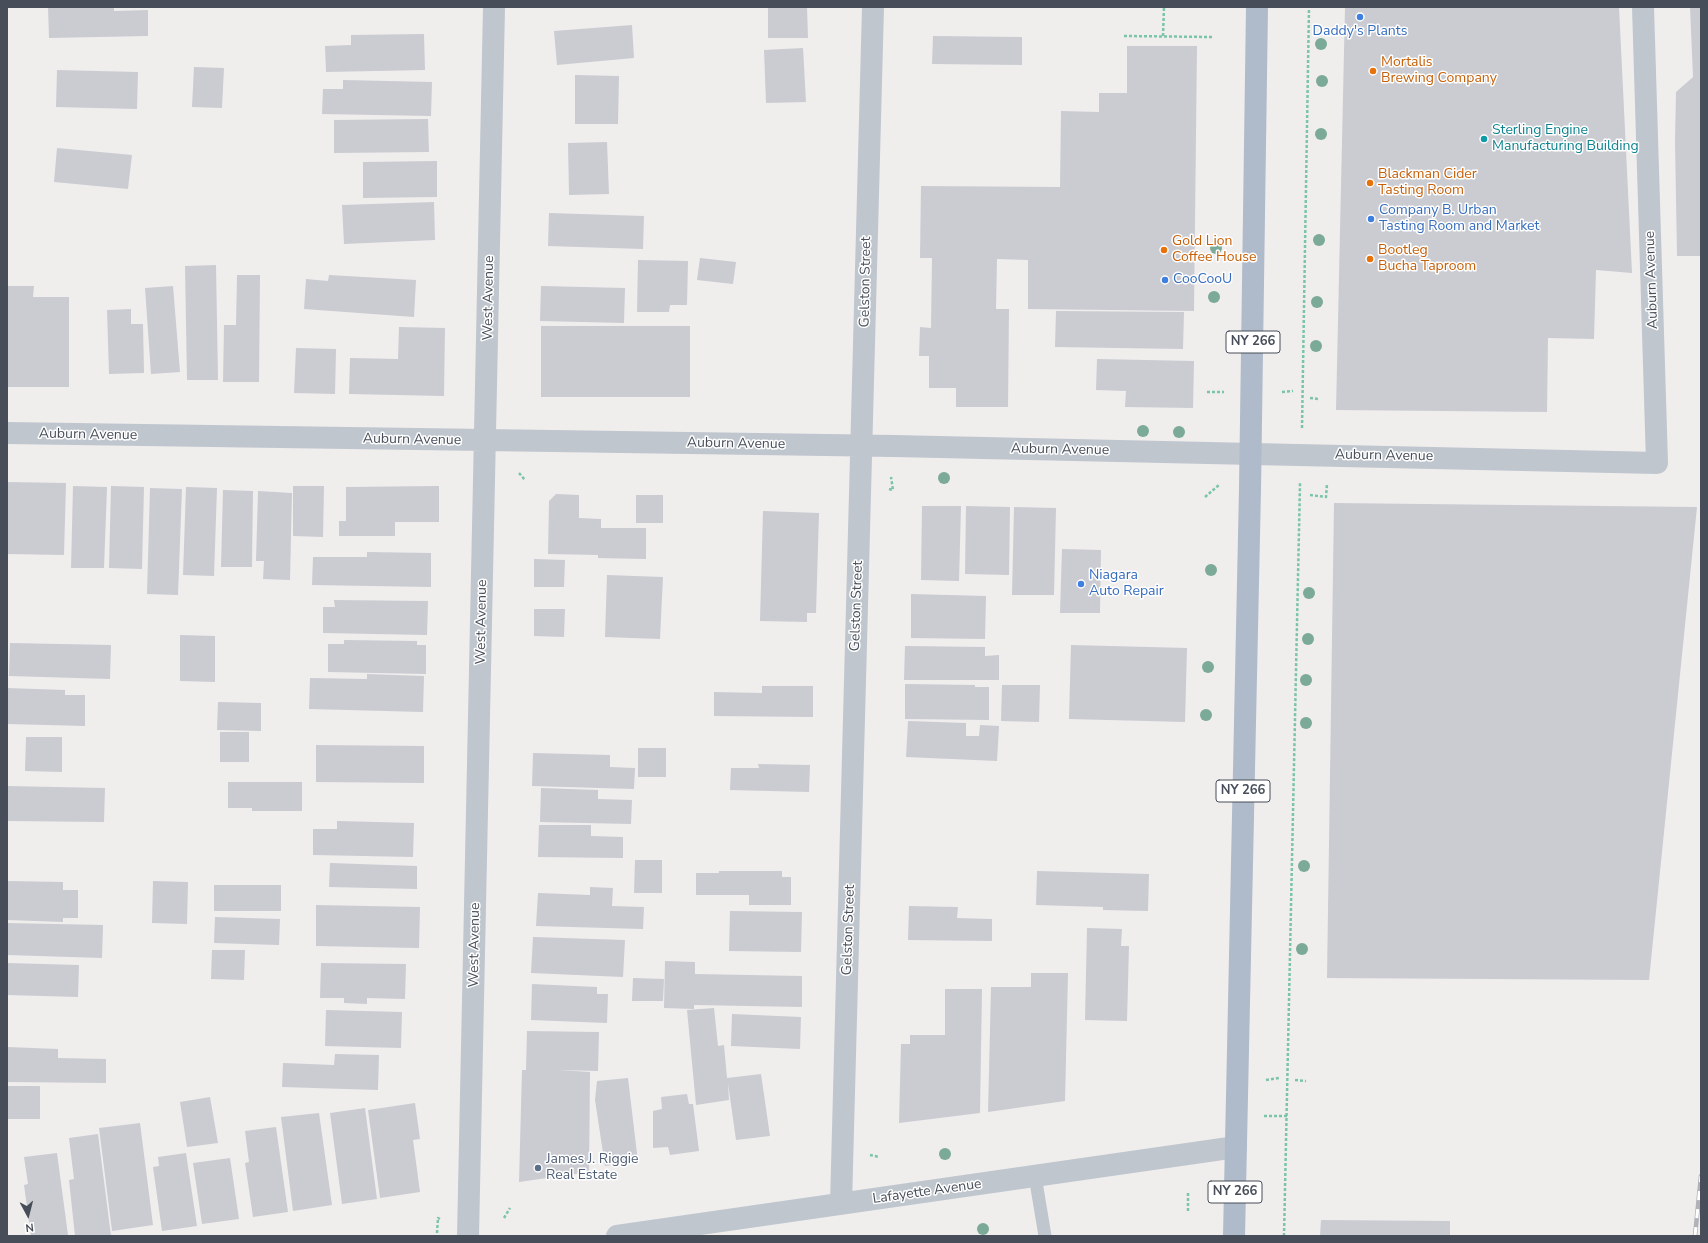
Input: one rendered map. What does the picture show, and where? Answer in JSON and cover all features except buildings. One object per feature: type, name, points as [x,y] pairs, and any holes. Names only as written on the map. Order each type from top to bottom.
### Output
[{"type":"main road","name":"NY 266","points":[[1234,1236],[1251,453],[1257,7]]},
{"type":"street","name":"West Avenue","points":[[468,1236],[494,7]]},
{"type":"street","name":"Gelston Street","points":[[841,1204],[873,7]]},
{"type":"street","name":"Auburn Avenue","points":[[7,433],[1251,453],[1658,463],[1643,7]]},
{"type":"street","name":"Lafayette Avenue","points":[[617,1236],[1236,1147]]},
{"type":"lane","points":[[1035,1176],[1045,1236]]},
{"type":"path","points":[[1162,36],[1164,7]]},
{"type":"path","points":[[1302,429],[1309,7]]},
{"type":"path","points":[[1124,36],[1212,37]]},
{"type":"path","points":[[1282,392],[1293,391]]},
{"type":"path","points":[[1207,392],[1227,392]]},
{"type":"path","points":[[1310,398],[1319,399]]},
{"type":"path","points":[[519,473],[525,480]]},
{"type":"path","points":[[891,477],[893,490]]},
{"type":"path","points":[[1310,495],[1326,497],[1328,479]]},
{"type":"path","points":[[1205,497],[1219,485]]},
{"type":"path","points":[[1284,1236],[1289,1079],[1299,501]]},
{"type":"path","points":[[1266,1080],[1279,1078]]},
{"type":"path","points":[[1296,1080],[1306,1081]]},
{"type":"path","points":[[1188,1191],[1188,1211]]},
{"type":"path","points":[[504,1218],[510,1208]]},
{"type":"path","points":[[437,1233],[438,1218]]},
{"type":"railway","points":[[1695,1236],[1701,1176]]},
{"type":"place","name":"Daddy's Plants","points":[[1360,17]]},
{"type":"place","name":"Mortalis Brewing Company","points":[[1373,71]]},
{"type":"place","name":"Sterling Engine Manufacturing Building","points":[[1484,139]]},
{"type":"place","name":"Blackman Cider Tasting Room","points":[[1370,183]]},
{"type":"place","name":"Company B. Urban Tasting Room and Market","points":[[1371,219]]},
{"type":"place","name":"Gold Lion Coffee House","points":[[1164,250]]},
{"type":"place","name":"Bootleg Bucha Taproom","points":[[1370,259]]},
{"type":"place","name":"CooCooU","points":[[1165,280]]},
{"type":"place","name":"Niagara Auto Repair","points":[[1081,584]]},
{"type":"place","name":"James J. Riggie Real Estate","points":[[538,1168]]}]
